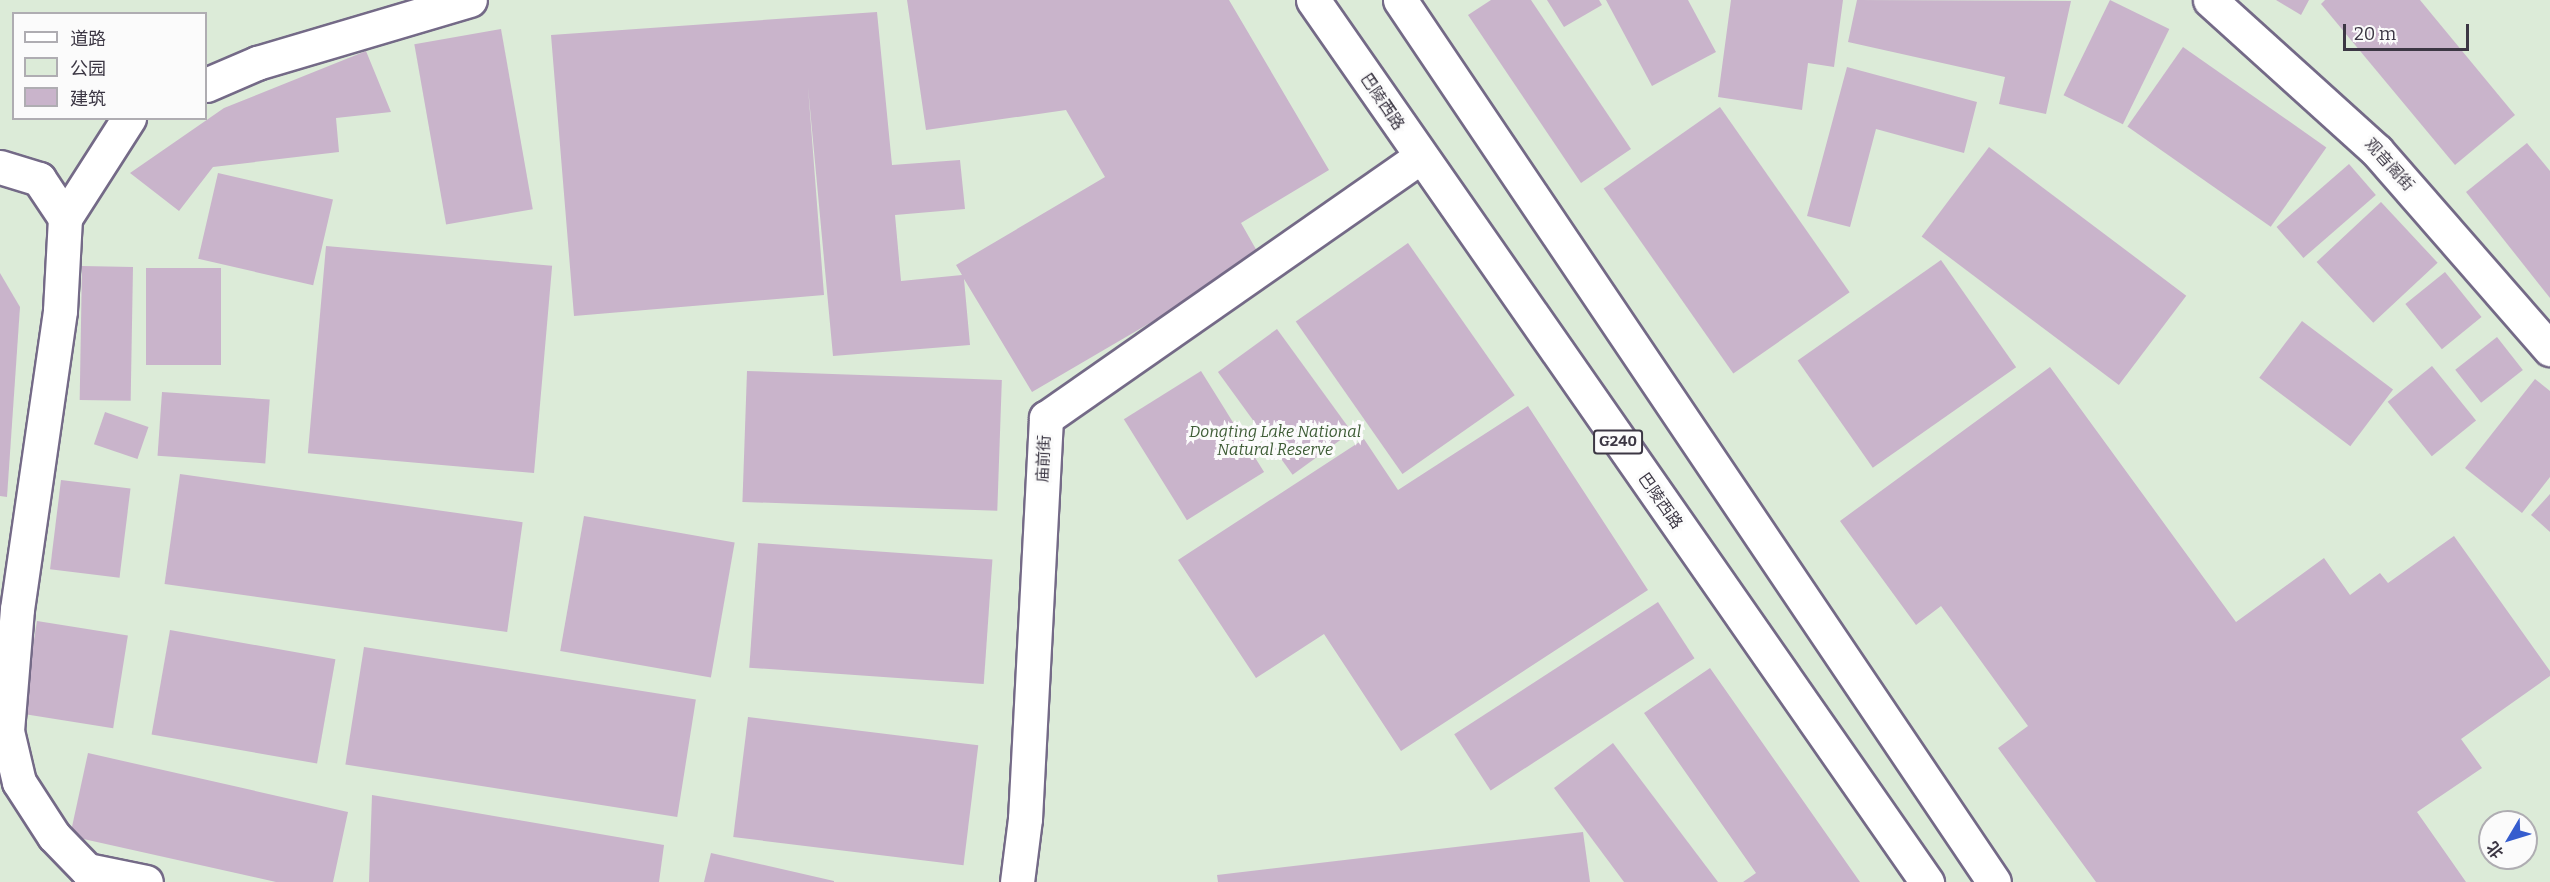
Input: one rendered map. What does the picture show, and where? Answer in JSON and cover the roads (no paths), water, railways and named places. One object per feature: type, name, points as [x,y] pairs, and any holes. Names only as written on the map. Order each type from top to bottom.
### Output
[{"type":"street","points":[[207,86],[257,63],[470,0]]},
{"type":"street","name":"巴陵西路","points":[[1312,0],[1419,158],[1927,882]]},
{"type":"street","points":[[1400,0],[1994,882]]},
{"type":"street","name":"观音阁街","points":[[2210,0],[2377,151],[2550,349]]},
{"type":"street","points":[[128,120],[65,218],[57,333],[17,609],[7,731],[20,782],[54,836],[87,870],[146,882]]},
{"type":"street","name":"庙前街","points":[[1017,882],[1025,819],[1046,418],[1419,158]]},
{"type":"street","points":[[0,167],[39,179],[65,218]]},
{"type":"park label","name":"Dongting Lake National Natural Reserve","points":[[1275,441]]}]
